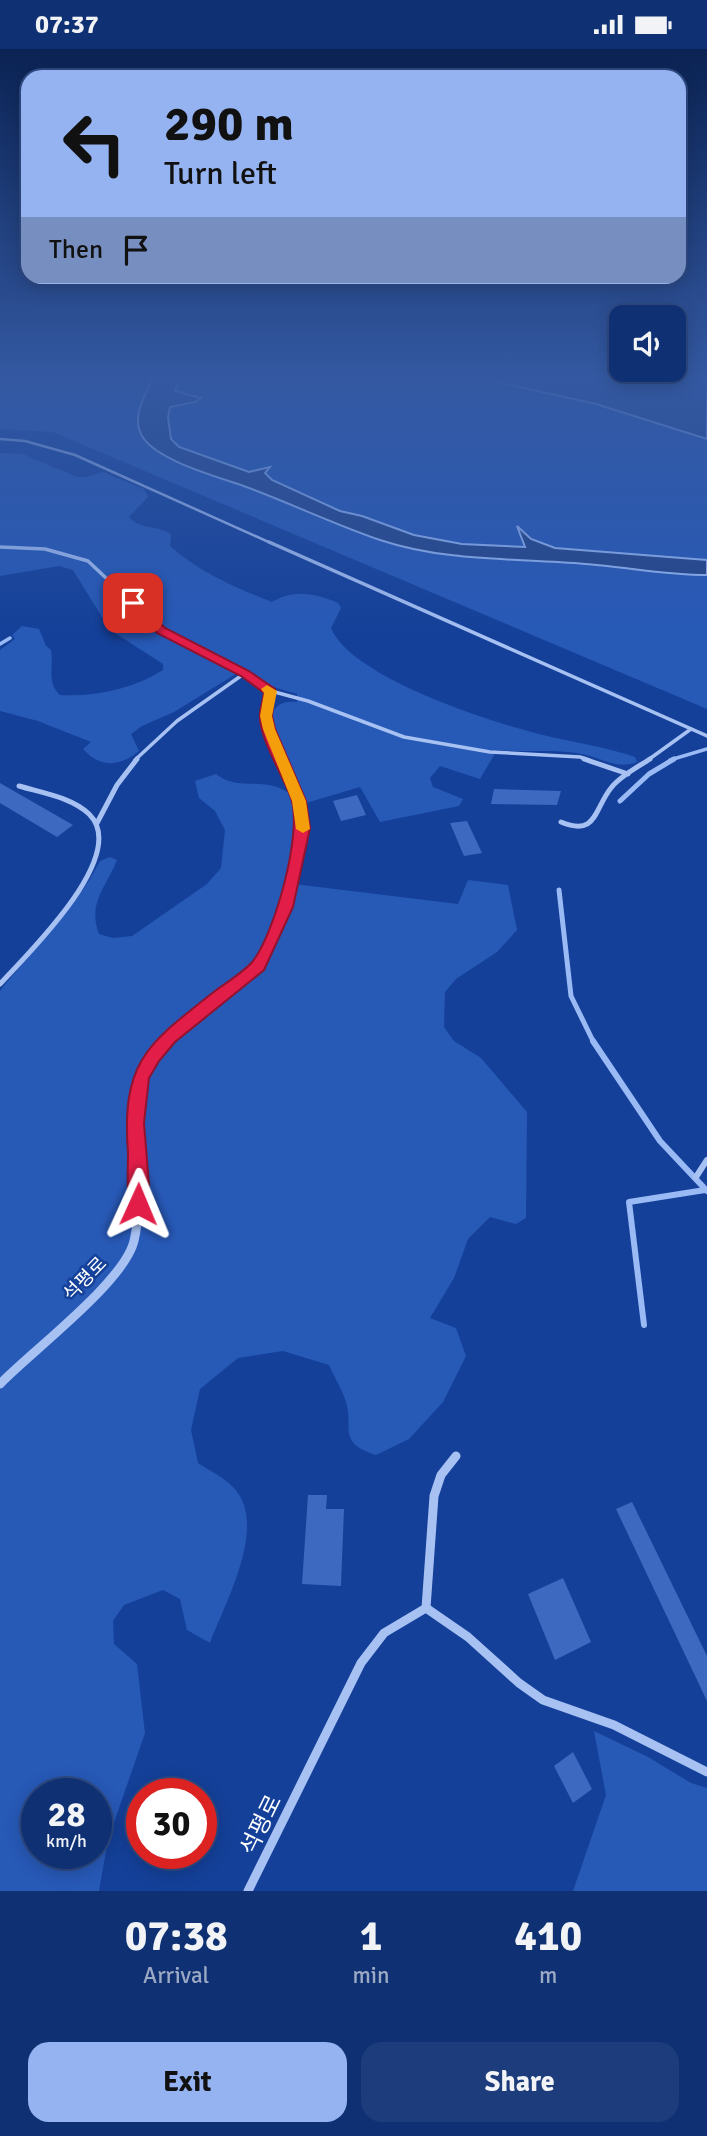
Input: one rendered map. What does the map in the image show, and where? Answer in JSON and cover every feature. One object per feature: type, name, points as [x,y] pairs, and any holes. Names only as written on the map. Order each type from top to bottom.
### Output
[{"type":"street","name":"석평로","points":[[0,1384],[26,1357],[105,1287],[122,1267],[134,1242],[139,1185],[135,1123],[141,1078],[153,1056],[169,1037],[259,965],[285,907],[298,861],[302,814],[269,729],[266,716],[271,691]]},
{"type":"lane","points":[[93,463],[707,736]]},
{"type":"lane","points":[[0,547],[45,549],[88,561],[161,630],[245,673],[271,691],[308,701],[404,737],[490,752],[580,757],[628,774]]},
{"type":"lane","points":[[0,984],[64,912],[85,880],[100,845],[97,823],[121,778],[153,743],[193,706],[245,673]]},
{"type":"lane","points":[[561,822],[573,827],[584,826],[593,820],[606,792],[691,729]]},
{"type":"lane","points":[[19,786],[75,805],[97,823]]},
{"type":"lane","points":[[696,1177],[707,1160]]},
{"type":"lane","points":[[457,1456],[441,1475],[434,1496],[426,1608],[455,1627],[497,1666],[535,1695],[562,1711],[600,1720],[641,1738],[687,1765],[707,1772]]},
{"type":"lane","name":"석평로","points":[[248,1891],[258,1876],[361,1663],[384,1633],[426,1608]]},
{"type":"shaded area","points":[[0,463],[44,463],[77,477],[103,472],[144,489],[148,497],[129,517],[144,526],[171,534],[170,546],[218,579],[272,602],[288,595],[305,594],[338,603],[341,608],[331,628],[344,647],[395,681],[462,710],[547,736],[635,757],[637,762],[619,764],[568,752],[497,750],[480,779],[440,766],[430,778],[433,787],[463,799],[459,806],[380,822],[360,787],[306,803],[274,728],[272,713],[282,703],[297,702],[297,694],[270,686],[244,669],[174,712],[142,726],[131,734],[139,751],[132,756],[110,763],[96,760],[83,749],[91,742],[38,721],[0,711],[0,650],[15,639],[12,635],[22,626],[39,629],[46,646],[51,650],[53,685],[60,695],[87,695],[126,687],[163,670],[163,664],[110,630],[73,570],[59,566],[0,576]]},
{"type":"shaded area","points":[[126,463],[707,463],[707,709]]},
{"type":"shaded area","points":[[180,463],[224,463],[249,472],[270,467],[265,473],[272,480],[340,511],[414,535],[462,544],[525,547],[517,526],[531,539],[555,548],[707,560],[707,575],[456,556],[405,547],[362,534]]},
{"type":"shaded area","points":[[216,774],[234,782],[271,786],[292,795],[298,827],[286,883],[458,904],[468,880],[508,885],[517,930],[497,952],[456,979],[445,992],[444,1027],[454,1041],[481,1058],[527,1112],[526,1218],[516,1224],[490,1217],[468,1239],[454,1278],[430,1318],[456,1328],[466,1356],[443,1402],[409,1439],[376,1455],[356,1445],[349,1434],[346,1402],[329,1365],[283,1351],[238,1358],[200,1389],[191,1430],[198,1463],[234,1488],[244,1504],[247,1523],[245,1543],[233,1587],[210,1643],[187,1630],[180,1599],[163,1590],[124,1605],[113,1621],[114,1644],[137,1664],[145,1733],[129,1778],[126,1778],[126,1788],[112,1828],[112,1778],[21,1778],[21,1869],[103,1869],[99,1891],[0,1891],[0,991],[66,913],[100,861],[110,857],[117,860],[100,895],[95,913],[99,934],[113,938],[132,936],[207,884],[221,868],[225,830],[215,811],[199,798],[195,781]]},
{"type":"shaded area","points":[[594,1731],[648,1757],[691,1783],[707,1788],[707,1891],[573,1891],[606,1795]]},
{"type":"building","points":[[0,783],[73,825],[57,837],[0,803]]},
{"type":"building","points":[[494,789],[561,791],[557,805],[491,804]]},
{"type":"building","points":[[357,795],[366,815],[341,821],[333,801]]},
{"type":"building","points":[[467,821],[482,853],[464,856],[450,823]]},
{"type":"building","points":[[308,1495],[327,1495],[326,1509],[344,1509],[341,1586],[302,1584]]},
{"type":"building","points":[[632,1502],[707,1656],[707,1701],[616,1509]]},
{"type":"building","points":[[563,1578],[591,1642],[555,1660],[528,1594]]},
{"type":"building","points":[[573,1752],[592,1789],[573,1803],[554,1766]]},
{"type":"waterway","points":[[0,644],[10,638]]},
{"type":"waterway","points":[[670,760],[707,749]]},
{"type":"waterway","points":[[620,801],[649,774],[674,759]]},
{"type":"waterway","points":[[559,890],[571,996],[593,1041]]},
{"type":"waterway","points":[[593,1041],[660,1141],[707,1191]]},
{"type":"waterway","points":[[644,1325],[629,1202],[705,1190]]},
{"type":"slow traffic","points":[[267,689],[271,691],[266,716],[269,729],[299,801],[303,829]]},
{"type":"route","points":[[133,603],[161,630],[245,673],[271,691],[266,716],[269,729],[299,801],[303,828],[298,861],[285,907],[259,965],[169,1037],[153,1056],[141,1078],[135,1123],[138,1204]]}]
